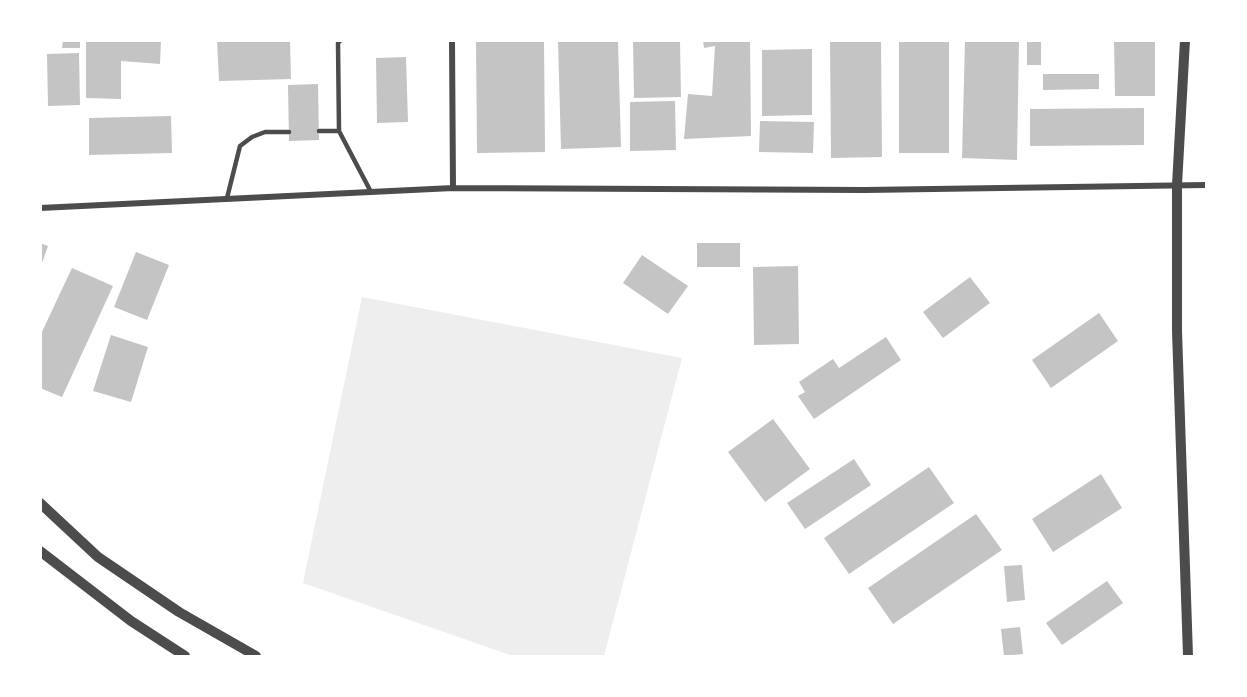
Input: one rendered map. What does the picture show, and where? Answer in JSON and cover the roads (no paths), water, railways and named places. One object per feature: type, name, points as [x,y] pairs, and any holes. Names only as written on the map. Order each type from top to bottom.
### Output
[{"type":"street","points":[[452,40],[453,188]]},
{"type":"street","points":[[1185,40],[1178,185],[1177,331],[1188,657]]},
{"type":"street","points":[[40,208],[453,188],[865,190],[1206,185]]},
{"type":"street","points":[[40,502],[98,557],[179,612],[256,657]]},
{"type":"street","points":[[40,551],[131,621],[184,657]]},
{"type":"lane","points":[[341,40],[338,43],[339,131],[371,192]]},
{"type":"lane","points":[[319,131],[339,131]]},
{"type":"lane","points":[[227,198],[240,146],[252,137],[265,132],[289,132]]}]
